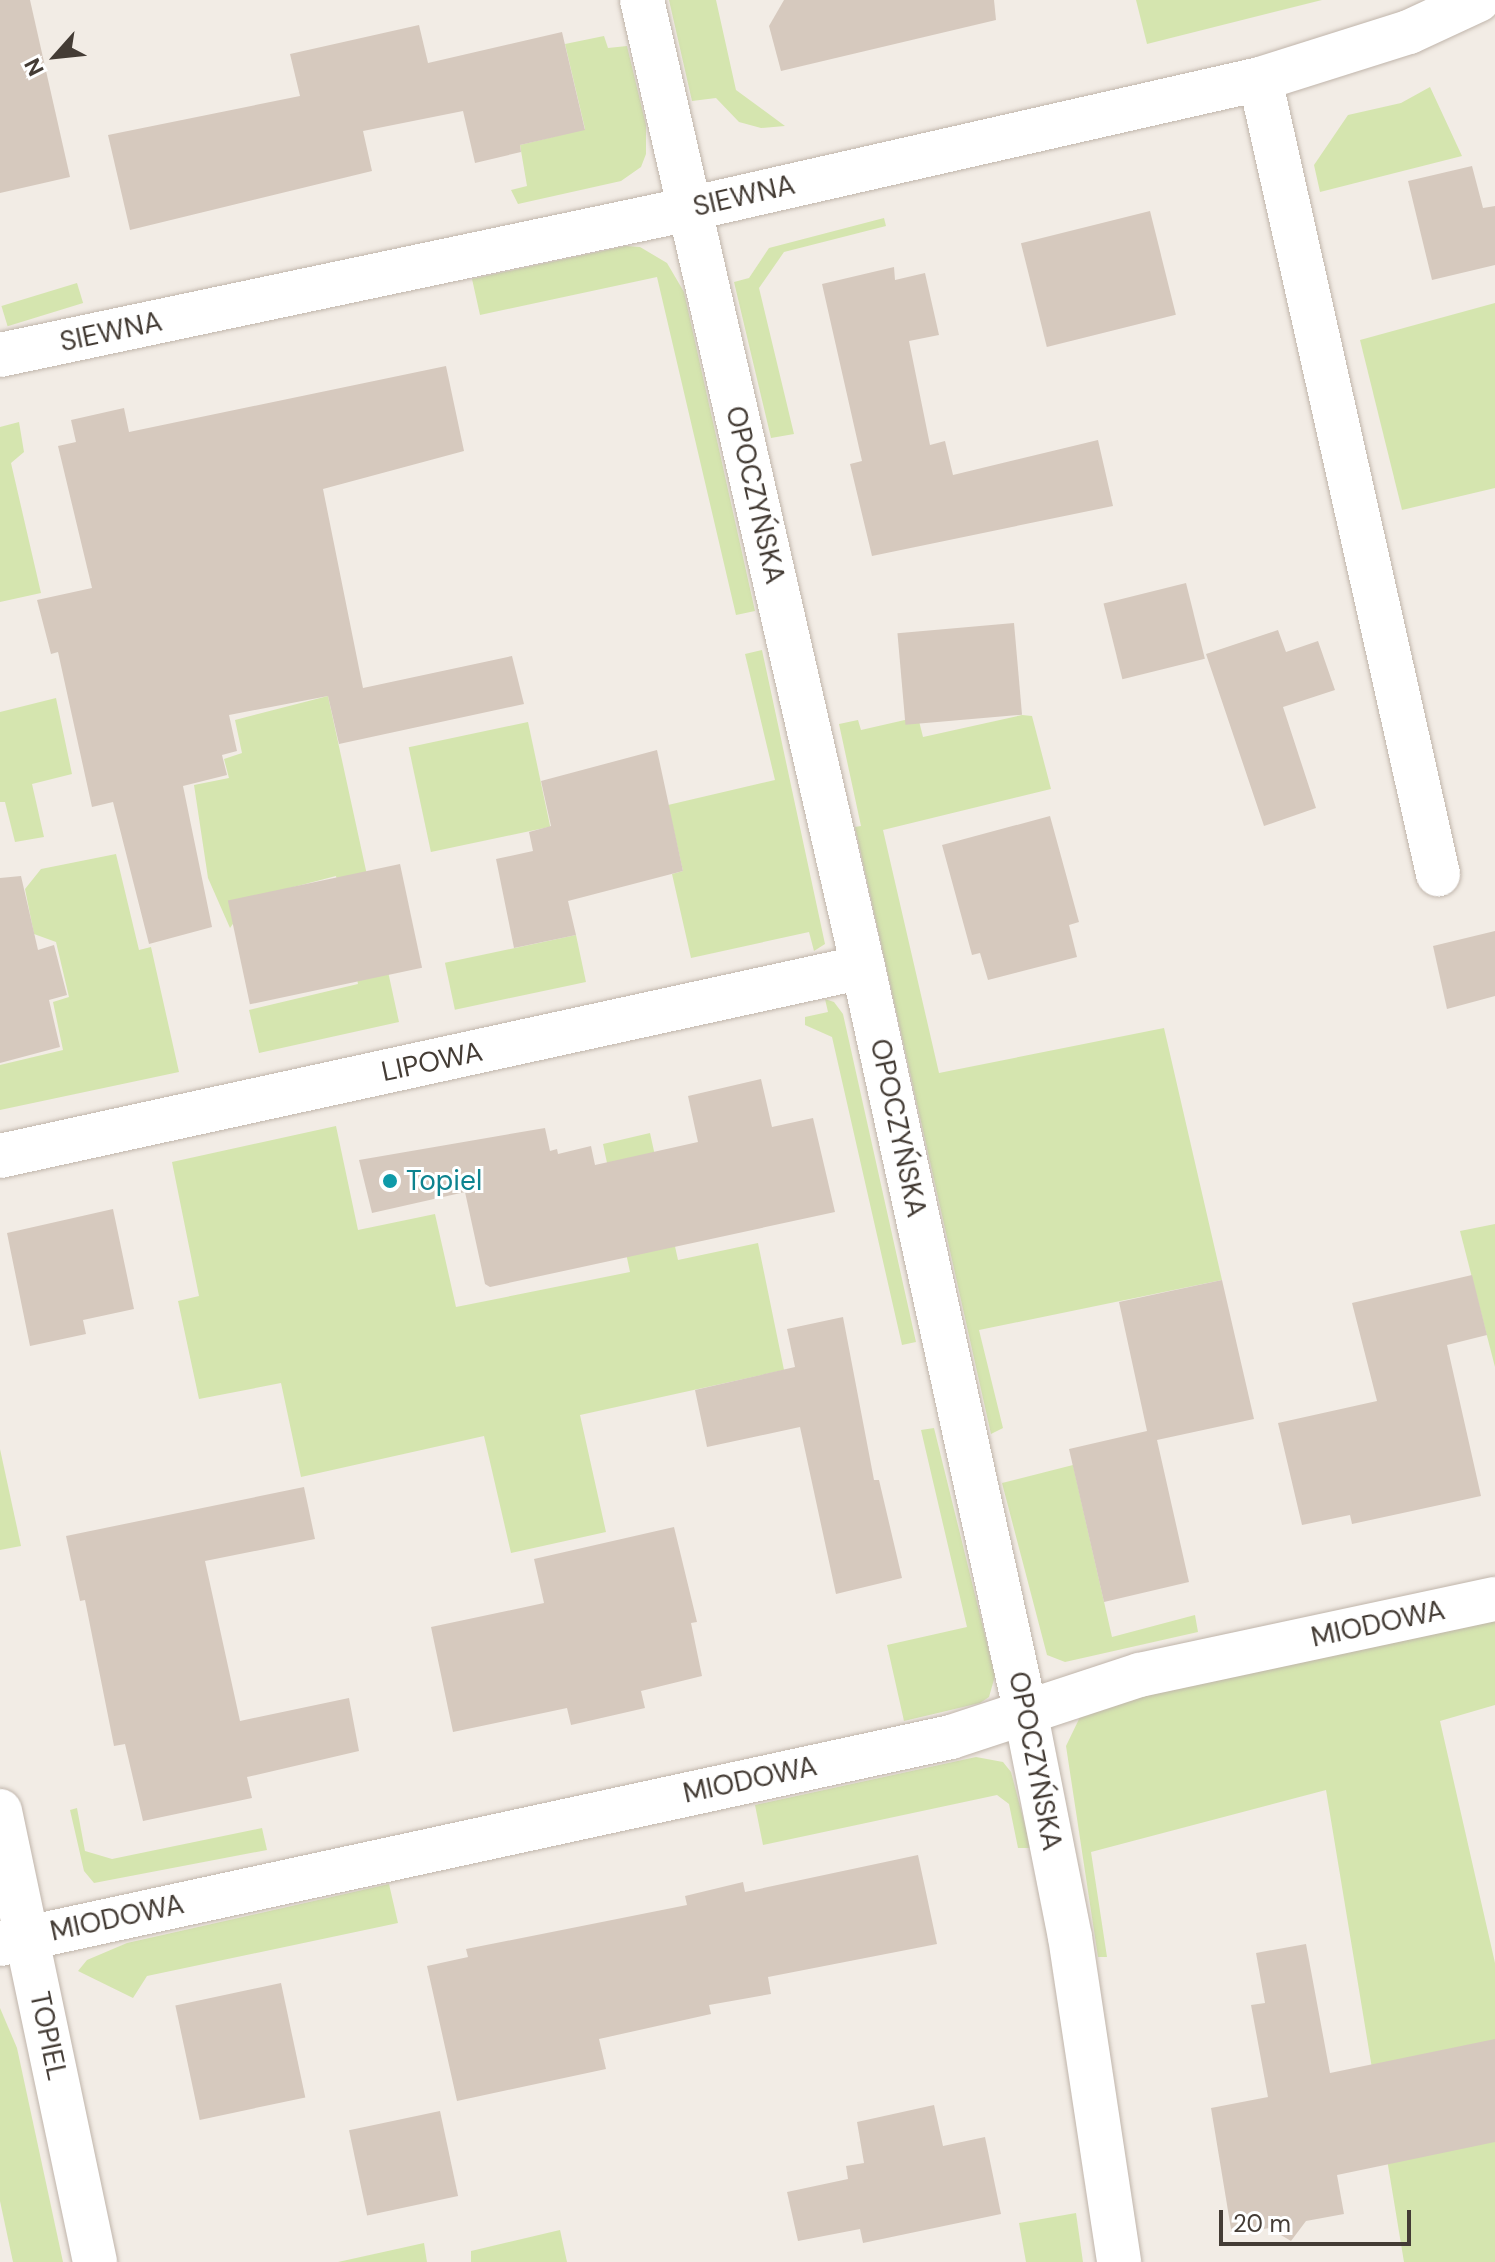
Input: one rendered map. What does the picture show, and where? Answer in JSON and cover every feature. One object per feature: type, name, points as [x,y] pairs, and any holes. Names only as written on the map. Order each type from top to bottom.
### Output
[{"type":"street","name":"OPOCZYŃSKA","points":[[642,0],[863,967],[1025,1710],[1070,1937],[1119,2262]]},
{"type":"street","name":"SIEWNA","points":[[0,355],[689,209],[1260,79],[1409,32],[1478,0]]},
{"type":"street","points":[[1260,79],[1438,874]]},
{"type":"street","name":"LIPOWA","points":[[0,1156],[863,967]]},
{"type":"street","name":"MIODOWA","points":[[14,1940],[951,1737],[1025,1710],[1140,1675],[1495,1599]]},
{"type":"street","name":"TOPIEL","points":[[0,1811],[14,1940],[95,2262]]},
{"type":"green space","points":[[669,0],[716,0],[736,90],[785,126],[761,128],[739,122],[716,98],[692,101]]},
{"type":"green space","points":[[1136,0],[1322,0],[1147,44]]},
{"type":"green space","points":[[604,36],[608,48],[627,46],[646,125],[646,154],[641,167],[621,181],[518,204],[511,190],[527,186],[520,145],[585,129],[565,44]]},
{"type":"green space","points":[[1430,87],[1462,156],[1320,192],[1314,165],[1348,115],[1401,103]]},
{"type":"green space","points":[[884,218],[886,226],[784,252],[759,288],[794,434],[771,438],[734,282],[749,278],[769,248]]},
{"type":"green space","points":[[626,246],[640,247],[667,263],[684,292],[755,611],[736,615],[657,277],[480,315],[472,279]]},
{"type":"green space","points":[[77,283],[83,303],[8,326],[1,306]]},
{"type":"green space","points":[[1495,303],[1495,488],[1402,510],[1360,340]]},
{"type":"green space","points":[[19,422],[24,452],[11,463],[41,593],[0,602],[0,427]]},
{"type":"green space","points":[[762,650],[825,944],[814,951],[809,932],[691,958],[672,874],[683,871],[668,805],[775,780],[745,654]]},
{"type":"green space","points":[[328,696],[399,1022],[259,1053],[249,1010],[358,984],[336,876],[251,898],[230,928],[208,878],[194,785],[229,778],[224,759],[242,753],[235,720]]},
{"type":"green space","points":[[56,698],[72,774],[32,784],[44,837],[15,842],[5,802],[0,802],[0,712]]},
{"type":"green space","points":[[1022,715],[1032,716],[1051,789],[883,830],[939,1073],[1164,1028],[1222,1280],[979,1330],[1003,1428],[991,1434],[855,827],[861,826],[839,724],[858,720],[861,730],[918,717],[923,737]]},
{"type":"green space","points":[[528,722],[550,827],[431,852],[409,747]]},
{"type":"green space","points":[[116,854],[139,950],[151,947],[179,1072],[0,1110],[0,1065],[63,1050],[53,1002],[69,997],[56,942],[34,934],[25,889],[41,869]]},
{"type":"green space","points":[[576,935],[586,982],[455,1010],[445,963]]},
{"type":"green space","points":[[825,999],[834,1002],[843,1014],[916,1342],[902,1345],[832,1037],[805,1025],[805,1017],[828,1012]]},
{"type":"green space","points":[[336,1126],[358,1230],[435,1214],[456,1307],[630,1272],[603,1144],[650,1133],[678,1260],[758,1243],[784,1370],[580,1415],[606,1532],[511,1553],[484,1436],[301,1477],[281,1383],[199,1399],[178,1301],[199,1296],[172,1162]]},
{"type":"green space","points":[[1495,1224],[1495,1367],[1460,1231]]},
{"type":"green space","points":[[934,1428],[995,1676],[989,1697],[980,1703],[904,1721],[887,1645],[967,1627],[921,1430]]},
{"type":"green space","points":[[0,1449],[21,1546],[0,1550]]},
{"type":"green space","points":[[1073,1465],[1112,1637],[1195,1615],[1198,1632],[1065,1662],[1047,1655],[1002,1483]]},
{"type":"green space","points":[[1495,1620],[1495,1705],[1440,1721],[1495,1963],[1495,2262],[1404,2262],[1326,1790],[1091,1852],[1107,1957],[1098,1957],[1066,1746],[1080,1717],[1112,1703]]},
{"type":"green space","points":[[976,1757],[1003,1762],[1011,1772],[1031,1848],[1018,1848],[1009,1804],[997,1795],[763,1845],[755,1805]]},
{"type":"green space","points":[[77,1808],[85,1851],[112,1859],[262,1828],[267,1850],[94,1883],[84,1871],[70,1810]]},
{"type":"green space","points":[[389,1884],[398,1923],[147,1976],[133,1998],[78,1971],[87,1960],[127,1943]]},
{"type":"green space","points":[[0,2008],[17,2048],[63,2262],[13,2262],[0,2201]]},
{"type":"green space","points":[[1076,2213],[1083,2262],[1026,2262],[1019,2223]]},
{"type":"green space","points":[[560,2230],[567,2262],[471,2262],[471,2251]]},
{"type":"green space","points":[[424,2243],[427,2262],[338,2262]]},
{"type":"building","points":[[0,0],[30,0],[70,177],[0,193]]},
{"type":"building","points":[[784,0],[994,0],[996,20],[781,71],[769,26]]},
{"type":"building","points":[[419,25],[428,63],[562,32],[585,130],[520,145],[521,152],[475,163],[463,111],[363,131],[372,171],[130,230],[108,135],[300,96],[290,54]]},
{"type":"building","points":[[1472,166],[1483,208],[1495,206],[1495,265],[1432,280],[1408,181]]},
{"type":"building","points":[[1150,211],[1176,315],[1047,347],[1021,243]]},
{"type":"building","points":[[894,267],[895,280],[925,273],[939,335],[909,341],[930,445],[945,441],[953,475],[1098,440],[1113,506],[872,556],[850,464],[862,461],[822,284]]},
{"type":"building","points":[[446,366],[464,451],[323,489],[363,688],[512,656],[524,704],[339,744],[328,696],[229,715],[237,751],[222,755],[227,775],[183,786],[212,927],[149,944],[113,802],[92,807],[58,652],[51,654],[37,600],[92,588],[58,446],[76,442],[71,420],[124,408],[129,432]]},
{"type":"building","points":[[1186,583],[1205,659],[1122,679],[1104,604]]},
{"type":"building","points":[[1014,623],[1022,715],[905,725],[897,633]]},
{"type":"building","points":[[1278,630],[1286,652],[1318,641],[1335,690],[1283,707],[1316,808],[1264,826],[1206,654]]},
{"type":"building","points":[[657,750],[683,871],[568,901],[576,935],[514,948],[496,859],[533,851],[529,832],[551,826],[541,781]]},
{"type":"building","points":[[1050,816],[1079,922],[1069,925],[1077,957],[988,980],[980,953],[972,955],[942,845]]},
{"type":"building","points":[[400,864],[422,968],[250,1004],[228,901]]},
{"type":"building","points":[[21,876],[38,950],[54,945],[67,995],[49,1000],[60,1047],[0,1063],[0,878]]},
{"type":"building","points":[[1495,931],[1495,996],[1447,1009],[1433,946]]},
{"type":"building","points":[[761,1079],[772,1127],[813,1118],[835,1212],[490,1287],[485,1284],[465,1192],[372,1213],[359,1160],[545,1128],[550,1151],[557,1149],[558,1154],[591,1146],[595,1165],[698,1142],[688,1096]]},
{"type":"building","points":[[113,1209],[134,1309],[83,1320],[86,1334],[30,1346],[7,1233]]},
{"type":"building","points":[[1472,1275],[1487,1335],[1447,1345],[1481,1496],[1352,1524],[1350,1515],[1302,1525],[1278,1423],[1377,1401],[1352,1303]]},
{"type":"building","points":[[1222,1280],[1254,1419],[1157,1440],[1189,1582],[1104,1602],[1069,1449],[1147,1431],[1119,1302]]},
{"type":"building","points":[[843,1317],[874,1480],[879,1480],[902,1578],[836,1594],[800,1427],[707,1447],[695,1390],[795,1367],[787,1329]]},
{"type":"building","points":[[304,1487],[315,1539],[205,1561],[240,1721],[349,1698],[359,1751],[247,1777],[252,1798],[143,1821],[125,1744],[114,1746],[85,1600],[80,1601],[66,1536]]},
{"type":"building","points":[[674,1527],[697,1622],[691,1623],[702,1676],[641,1691],[645,1708],[571,1725],[567,1708],[453,1732],[431,1627],[544,1603],[534,1559]]},
{"type":"building","points":[[918,1855],[937,1944],[768,1977],[771,1994],[709,2005],[711,2014],[599,2039],[606,2069],[457,2101],[427,1966],[468,1957],[466,1949],[687,1905],[685,1896],[743,1882],[745,1892]]},
{"type":"building","points":[[1306,1944],[1330,2073],[1495,2039],[1495,2142],[1337,2175],[1344,2214],[1306,2221],[1291,2241],[1269,2228],[1232,2235],[1211,2108],[1268,2097],[1251,2005],[1265,2003],[1256,1953]]},
{"type":"building","points":[[281,1983],[305,2097],[200,2120],[175,2005]]},
{"type":"building","points":[[934,2105],[943,2146],[985,2137],[1001,2214],[863,2243],[860,2229],[798,2241],[787,2192],[848,2179],[846,2166],[864,2163],[857,2122]]},
{"type":"building","points":[[440,2111],[458,2196],[367,2215],[349,2130]]},
{"type":"place","name":"Topiel","points":[[390,1181]]}]
